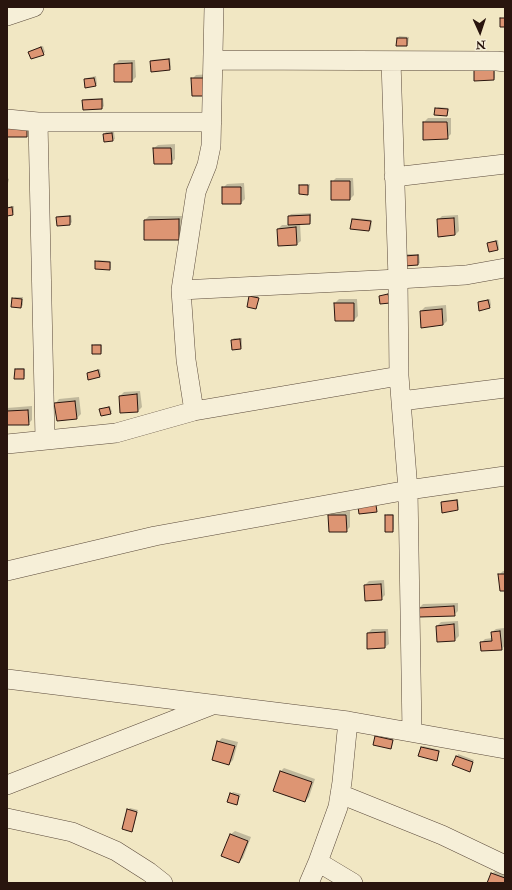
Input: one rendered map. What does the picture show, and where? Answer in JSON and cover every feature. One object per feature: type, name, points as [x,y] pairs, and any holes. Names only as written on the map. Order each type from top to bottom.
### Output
[{"type":"street","points":[[7,16],[34,7]]},
{"type":"street","points":[[194,411],[186,360],[181,290],[196,192],[207,165],[211,146],[214,7]]},
{"type":"street","points":[[213,60],[505,62]]},
{"type":"street","points":[[391,61],[398,279],[399,376],[408,490],[412,732]]},
{"type":"street","points":[[7,119],[38,122],[212,122]]},
{"type":"street","points":[[38,122],[45,440]]},
{"type":"street","points":[[394,177],[505,164]]},
{"type":"street","points":[[181,290],[466,275],[505,268]]},
{"type":"street","points":[[7,444],[116,433],[194,411],[399,376]]},
{"type":"street","points":[[401,401],[505,388]]},
{"type":"street","points":[[7,571],[155,536],[408,490],[505,476]]},
{"type":"street","points":[[7,679],[348,721],[505,749]]},
{"type":"street","points":[[7,785],[214,705]]},
{"type":"street","points":[[309,883],[338,807],[348,721]]},
{"type":"street","points":[[340,794],[442,835],[505,864]]},
{"type":"street","points":[[7,818],[72,832],[116,851],[149,872],[163,883]]},
{"type":"street","points":[[318,862],[353,883]]},
{"type":"building","points":[[500,18],[505,18],[505,27],[500,27]]},
{"type":"building","points":[[397,38],[407,38],[407,46],[396,46]]},
{"type":"building","points":[[41,47],[44,55],[31,59],[28,52]]},
{"type":"building","points":[[169,59],[170,70],[151,72],[150,61]]},
{"type":"building","points":[[132,63],[132,82],[114,82],[114,64]]},
{"type":"building","points":[[494,69],[494,80],[474,81],[474,70]]},
{"type":"building","points":[[94,78],[96,86],[85,88],[84,79]]},
{"type":"building","points":[[191,78],[208,78],[209,96],[192,96]]},
{"type":"building","points":[[102,99],[102,109],[83,110],[82,100]]},
{"type":"building","points":[[435,108],[448,109],[447,116],[434,115]]},
{"type":"building","points":[[423,122],[447,122],[448,139],[423,140]]},
{"type":"building","points":[[7,128],[27,129],[27,137],[7,137]]},
{"type":"building","points":[[112,133],[113,141],[104,142],[103,134]]},
{"type":"building","points":[[153,148],[171,148],[172,164],[154,164]]},
{"type":"building","points":[[331,181],[350,181],[350,200],[331,200]]},
{"type":"building","points":[[299,185],[308,185],[308,195],[299,194]]},
{"type":"building","points":[[222,187],[241,187],[241,204],[222,204]]},
{"type":"building","points":[[12,207],[13,215],[7,216],[7,208]]},
{"type":"building","points":[[310,215],[310,224],[288,225],[288,216]]},
{"type":"building","points":[[70,216],[70,225],[57,226],[56,217]]},
{"type":"building","points":[[454,218],[455,235],[438,237],[437,219]]},
{"type":"building","points":[[179,219],[179,240],[144,240],[144,220]]},
{"type":"building","points":[[352,219],[371,221],[369,231],[350,229]]},
{"type":"building","points":[[296,227],[297,245],[278,246],[277,229]]},
{"type":"building","points":[[496,241],[498,250],[489,252],[487,243]]},
{"type":"building","points":[[418,255],[418,265],[404,266],[404,256]]},
{"type":"building","points":[[95,261],[110,262],[110,270],[95,269]]},
{"type":"building","points":[[388,294],[390,303],[380,304],[379,296]]},
{"type":"building","points":[[249,296],[259,298],[256,309],[247,307]]},
{"type":"building","points":[[12,298],[22,299],[21,308],[11,307]]},
{"type":"building","points":[[488,300],[490,308],[479,311],[478,302]]},
{"type":"building","points":[[334,303],[354,303],[354,321],[335,321]]},
{"type":"building","points":[[442,309],[443,325],[421,328],[420,311]]},
{"type":"building","points":[[240,339],[241,349],[232,350],[231,340]]},
{"type":"building","points":[[92,345],[101,345],[101,354],[92,354]]},
{"type":"building","points":[[15,369],[24,369],[24,379],[14,379]]},
{"type":"building","points":[[98,370],[100,377],[88,380],[87,373]]},
{"type":"building","points":[[137,394],[138,412],[120,413],[119,396]]},
{"type":"building","points":[[75,401],[77,419],[57,421],[54,403]]},
{"type":"building","points":[[109,407],[111,414],[101,416],[99,409]]},
{"type":"building","points":[[28,410],[29,425],[7,425],[7,411]]},
{"type":"building","points":[[457,500],[458,510],[442,513],[441,502]]},
{"type":"building","points":[[376,505],[377,512],[359,514],[358,507]]},
{"type":"building","points":[[328,515],[346,515],[347,532],[329,532]]},
{"type":"building","points":[[385,515],[393,515],[393,532],[385,532]]},
{"type":"building","points":[[498,574],[505,574],[505,591],[500,591]]},
{"type":"building","points":[[381,584],[382,600],[365,601],[364,585]]},
{"type":"building","points":[[454,606],[455,616],[419,617],[418,608]]},
{"type":"building","points":[[454,624],[455,641],[437,642],[436,626]]},
{"type":"building","points":[[500,631],[502,650],[481,651],[480,642],[492,641],[491,632]]},
{"type":"building","points":[[385,632],[385,648],[367,649],[367,633]]},
{"type":"building","points":[[375,736],[393,740],[391,749],[373,745]]},
{"type":"building","points":[[217,741],[235,746],[229,765],[212,760]]},
{"type":"building","points":[[421,747],[439,751],[437,761],[418,756]]},
{"type":"building","points":[[456,756],[473,762],[470,772],[452,765]]},
{"type":"building","points":[[280,771],[312,782],[305,802],[273,791]]},
{"type":"building","points":[[230,793],[239,796],[237,805],[227,802]]},
{"type":"building","points":[[127,809],[137,812],[132,832],[122,829]]},
{"type":"building","points":[[230,834],[248,841],[239,863],[221,856]]},
{"type":"building","points":[[491,873],[505,878],[505,883],[487,883]]}]
